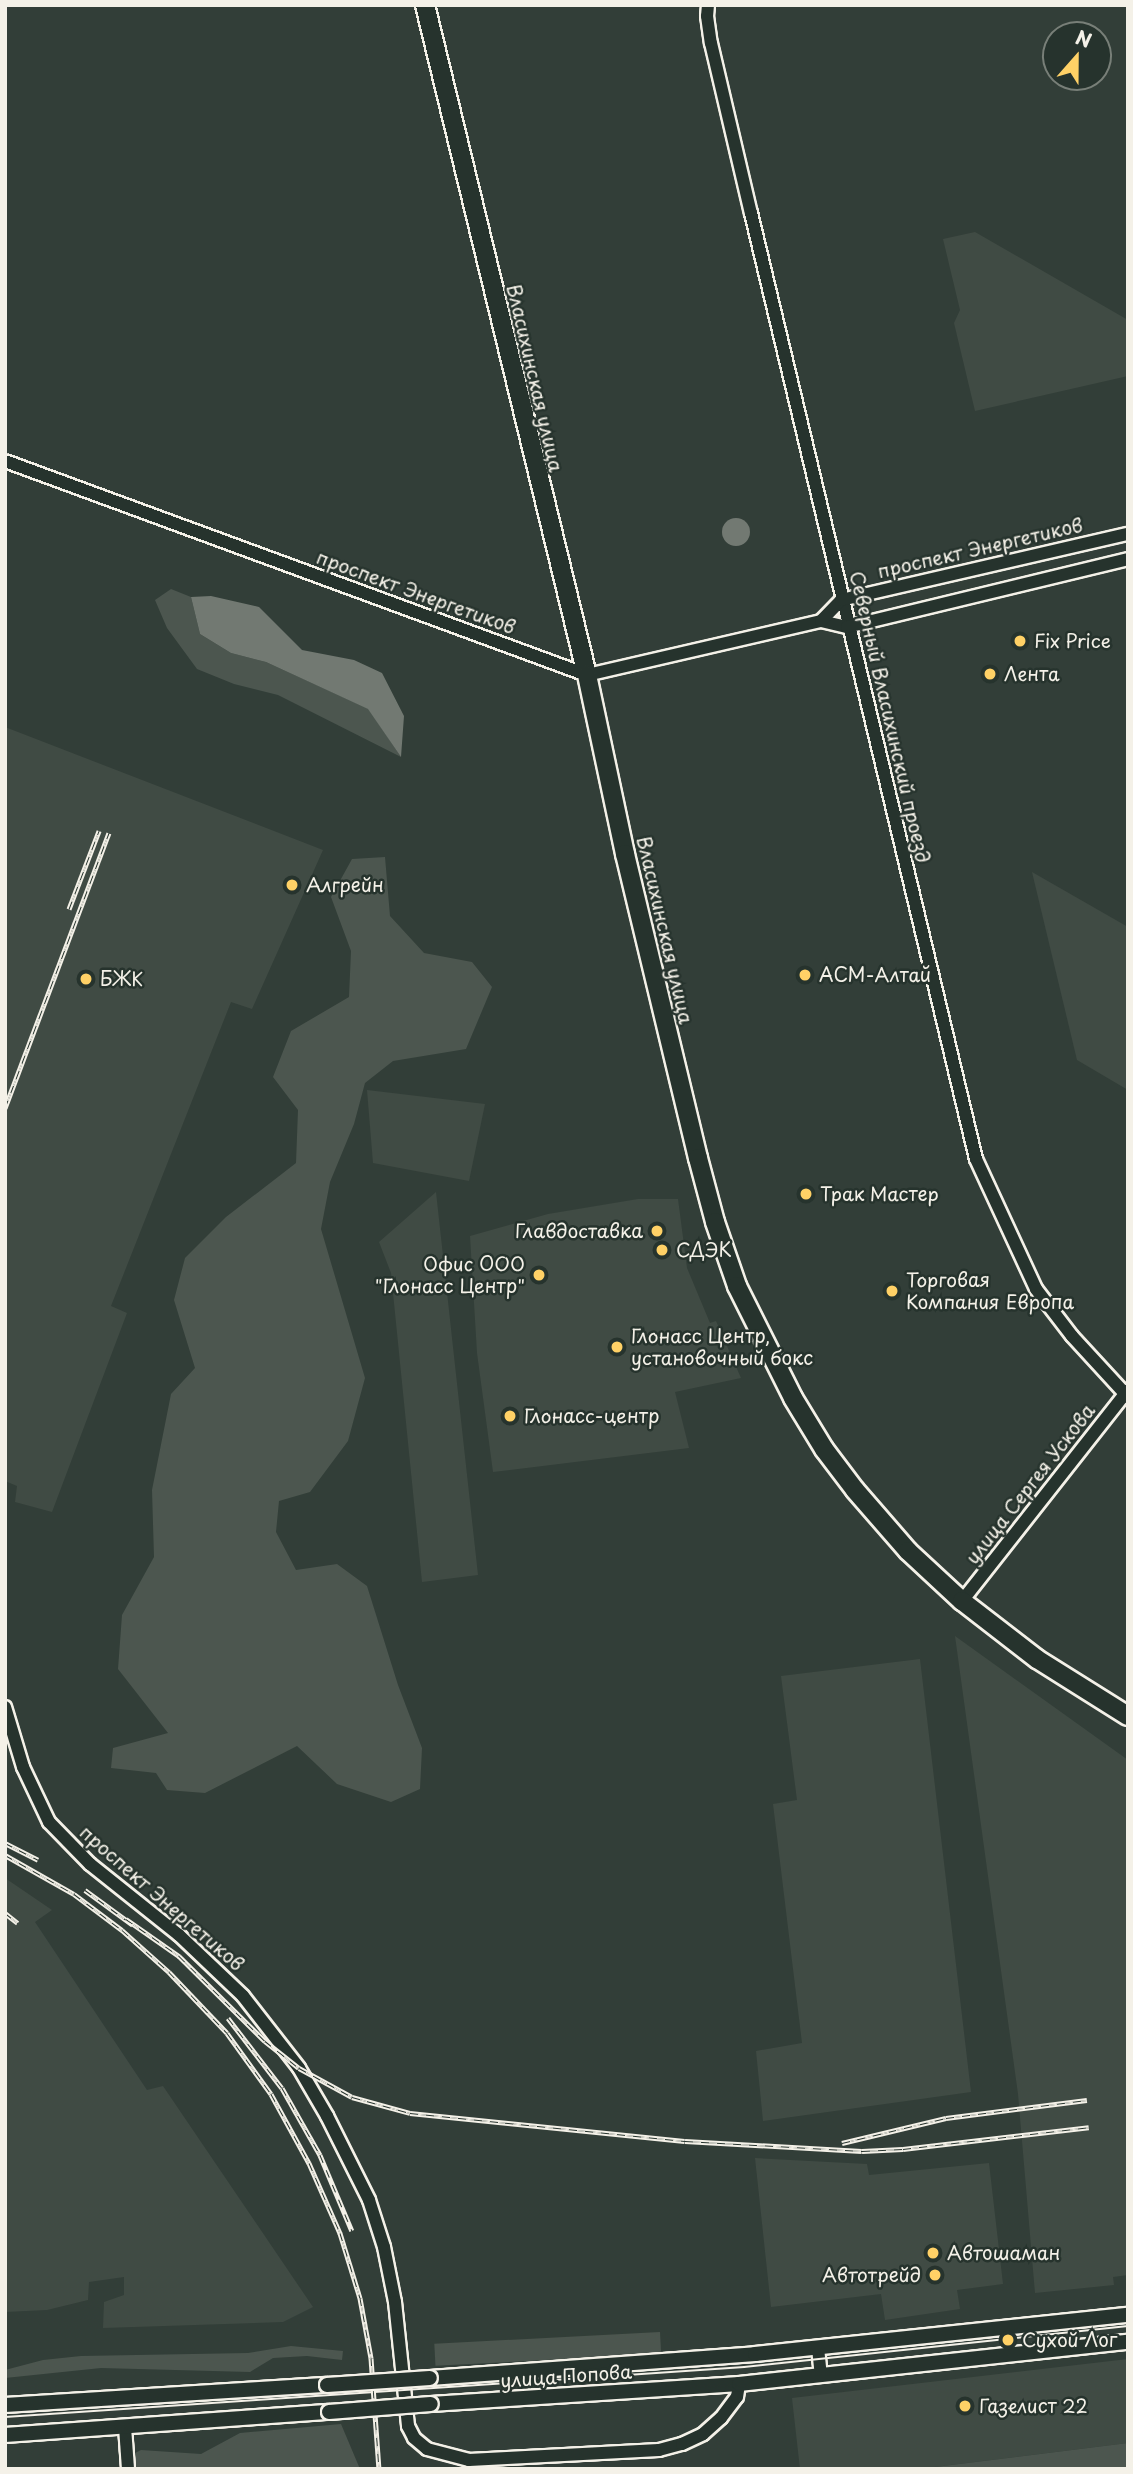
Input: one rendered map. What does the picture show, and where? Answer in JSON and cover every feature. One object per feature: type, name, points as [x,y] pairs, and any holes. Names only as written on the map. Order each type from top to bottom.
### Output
[{"type":"highway","name":"Власихинская улица","points":[[425,5],[587,675],[625,854],[698,1158],[715,1223],[737,1286],[765,1346],[824,1449],[855,1490],[908,1550],[962,1601],[1037,1659],[1128,1716]]},
{"type":"main road","points":[[5,2405],[430,2378],[818,2348],[1128,2315]]},
{"type":"main road","name":"улица Попова","points":[[5,2435],[739,2384],[1128,2342]]},
{"type":"street","name":"Северный Власихинский проезд","points":[[708,5],[712,43],[811,457],[847,627],[976,1159],[1036,1289],[1072,1336],[1127,1394]]},
{"type":"street","name":"проспект Энергетиков","points":[[5,461],[587,675]]},
{"type":"street","name":"проспект Энергетиков","points":[[841,600],[1128,534]]},
{"type":"street","points":[[587,675],[821,621],[847,627],[1128,559]]},
{"type":"street","points":[[821,621],[841,600]]},
{"type":"street","name":"улица Сергея Ускова","points":[[962,1601],[1127,1394]]},
{"type":"street","name":"проспект Энергетиков","points":[[5,1707],[23,1767],[49,1822],[90,1864],[179,1935],[243,1996],[299,2068],[327,2116],[369,2200],[384,2247],[395,2302],[408,2426],[414,2438],[427,2449],[469,2460],[659,2450],[682,2444],[703,2434],[721,2418],[737,2398],[739,2384]]},
{"type":"street","points":[[818,2348],[821,2376]]},
{"type":"street","points":[[125,2427],[128,2469]]},
{"type":"shaded area","points":[[975,232],[1128,320],[1128,376],[975,411],[954,323],[960,310],[943,239]]},
{"type":"shaded area","points":[[736,518],[746,522],[750,532],[746,542],[736,546],[726,542],[722,532],[726,522]]},
{"type":"shaded area","points":[[171,589],[191,597],[200,634],[231,653],[266,662],[369,709],[401,757],[278,695],[234,684],[197,669],[167,628],[155,600]]},
{"type":"shaded area","points":[[211,596],[259,607],[302,650],[354,660],[382,673],[404,716],[401,757],[368,709],[266,662],[231,653],[200,634],[191,597]]},
{"type":"shaded area","points":[[5,727],[323,850],[252,1009],[231,1002],[111,1306],[127,1313],[52,1512],[15,1502],[17,1486],[5,1481]]},
{"type":"shaded area","points":[[385,857],[390,916],[424,953],[472,962],[492,987],[466,1049],[393,1061],[365,1083],[354,1124],[330,1182],[321,1229],[365,1378],[348,1441],[310,1492],[279,1501],[276,1532],[296,1570],[337,1564],[367,1586],[398,1685],[422,1748],[420,1789],[391,1802],[337,1784],[297,1746],[205,1793],[167,1790],[156,1773],[111,1768],[113,1748],[168,1733],[118,1669],[122,1615],[154,1557],[152,1490],[171,1394],[195,1368],[174,1300],[185,1258],[226,1217],[296,1163],[298,1110],[273,1077],[291,1031],[349,997],[351,951],[331,897],[352,859]]},
{"type":"shaded area","points":[[1032,872],[1128,927],[1128,1090],[1077,1060]]},
{"type":"shaded area","points":[[367,1090],[485,1104],[469,1181],[373,1163]]},
{"type":"shaded area","points":[[436,1192],[478,1575],[422,1582],[391,1273],[379,1242]]},
{"type":"shaded area","points":[[638,1199],[678,1199],[687,1268],[710,1323],[716,1321],[741,1378],[675,1392],[689,1448],[493,1472],[477,1353],[470,1236],[548,1214]]},
{"type":"shaded area","points":[[955,1636],[1128,1760],[1128,2275],[1113,2277],[1114,2285],[1035,2293],[1018,2094]]},
{"type":"shaded area","points":[[920,1659],[971,2092],[763,2121],[756,2051],[802,2043],[773,1804],[797,1800],[781,1676]]},
{"type":"shaded area","points":[[5,1878],[52,1910],[35,1922],[147,2090],[163,2086],[313,2307],[283,2322],[103,2328],[104,2302],[124,2295],[124,2277],[89,2282],[88,2300],[47,2310],[5,2312]]},
{"type":"shaded area","points":[[755,2158],[867,2164],[869,2175],[989,2163],[1003,2284],[957,2290],[960,2309],[885,2320],[881,2294],[771,2307]]},
{"type":"shaded area","points":[[660,2332],[661,2354],[435,2366],[434,2344]]},
{"type":"shaded area","points":[[291,2346],[343,2351],[342,2360],[307,2356],[273,2358],[250,2372],[101,2368],[5,2378],[5,2370],[43,2360],[81,2356],[248,2353]]},
{"type":"shaded area","points":[[1128,2359],[1128,2443],[919,2469],[800,2469],[792,2398]]},
{"type":"shaded area","points":[[341,2424],[360,2469],[132,2469],[133,2454],[141,2450],[201,2454],[240,2433]]},
{"type":"shaded area","points":[[1128,2443],[1128,2469],[919,2469]]},
{"type":"tram line","points":[[5,2417],[744,2367],[1128,2326]]},
{"type":"railway","points":[[69,909],[99,831]]},
{"type":"railway","points":[[5,1108],[109,833]]},
{"type":"railway","points":[[5,1843],[38,1860]]},
{"type":"railway","points":[[5,1855],[74,1894],[122,1930],[169,1972],[227,2033],[271,2094],[309,2163],[340,2233],[360,2298],[371,2358],[379,2469]]},
{"type":"railway","points":[[85,1890],[133,1925]]},
{"type":"railway","points":[[5,1913],[18,1923]]},
{"type":"railway","points":[[126,1919],[179,1956],[265,2041],[299,2068],[352,2097],[410,2113],[685,2141],[862,2151],[903,2149],[1089,2127]]},
{"type":"railway","points":[[228,2018],[282,2088],[320,2155],[352,2231]]},
{"type":"railway","points":[[842,2143],[946,2118],[1087,2100]]},
{"type":"place","name":"Fix Price","points":[[1020,641]]},
{"type":"place","name":"Лента","points":[[990,674]]},
{"type":"place","name":"Алгрейн","points":[[292,885]]},
{"type":"place","name":"АСМ-Алтай","points":[[805,975]]},
{"type":"place","name":"БЖК","points":[[86,979]]},
{"type":"place","name":"Трак Мастер","points":[[806,1194]]},
{"type":"place","name":"Главдоставка","points":[[657,1231]]},
{"type":"place","name":"СДЭК","points":[[662,1250]]},
{"type":"place","name":"Офис ООО \"Глонасс Центр\"","points":[[539,1275]]},
{"type":"place","name":"Торговая Компания Европа","points":[[892,1291]]},
{"type":"place","name":"Глонасс Центр, установочный бокс","points":[[617,1347]]},
{"type":"place","name":"Глонасс-центр","points":[[510,1416]]},
{"type":"place","name":"Автошаман","points":[[933,2253]]},
{"type":"place","name":"Автотрейд","points":[[935,2275]]},
{"type":"place","name":"Сухой Лог","points":[[1008,2340]]},
{"type":"place","name":"Газелист 22","points":[[965,2406]]}]
